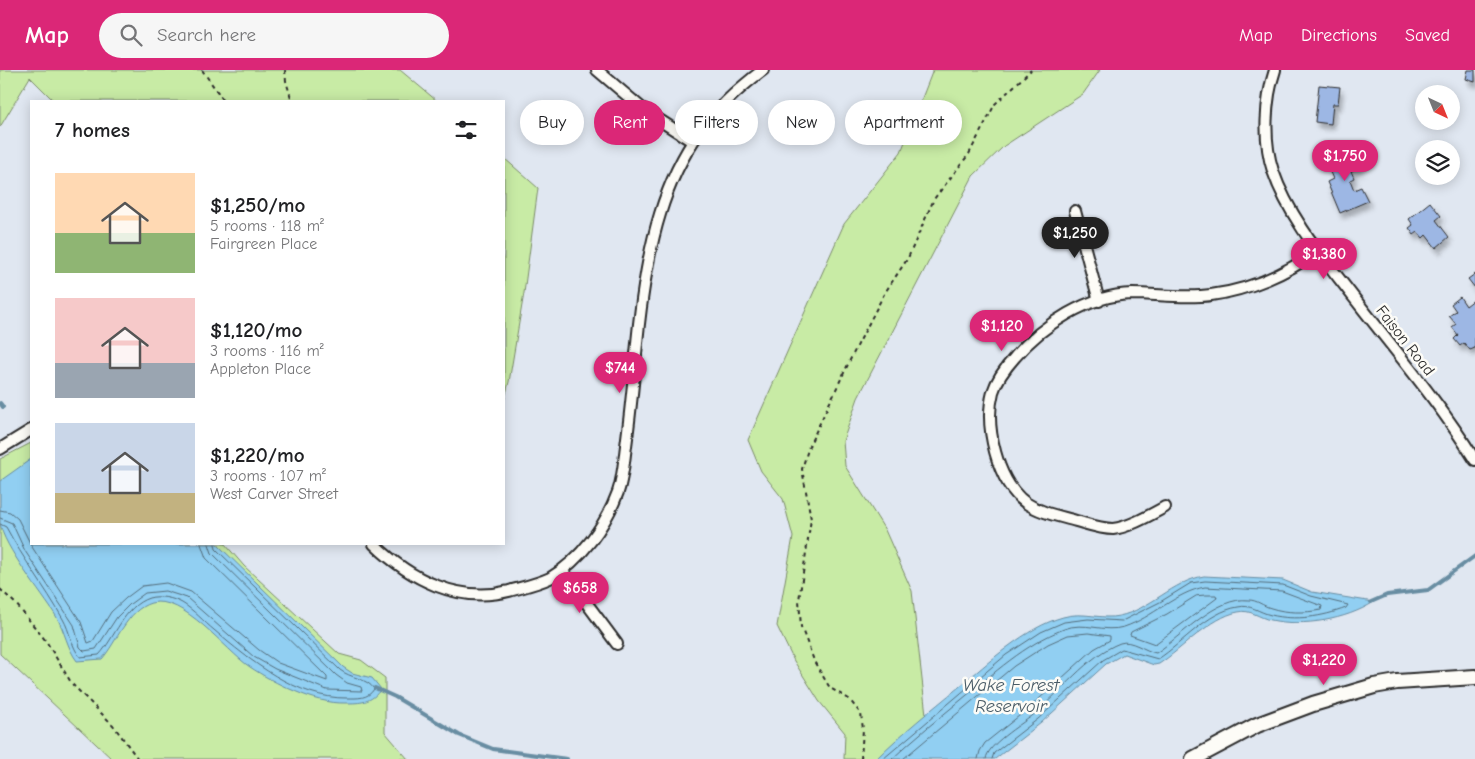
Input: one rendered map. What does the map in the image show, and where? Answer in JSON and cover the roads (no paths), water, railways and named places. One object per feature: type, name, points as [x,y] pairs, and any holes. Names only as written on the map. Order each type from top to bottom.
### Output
[{"type":"street","points":[[597,70],[660,122],[675,131]]},
{"type":"street","points":[[728,100],[763,70]]},
{"type":"street","name":"Faison Road","points":[[1275,70],[1270,94],[1268,146],[1273,170],[1290,208],[1318,251],[1414,373],[1475,460]]},
{"type":"street","points":[[375,545],[396,564],[420,579],[467,594],[498,594],[531,585],[562,570],[580,553],[597,532],[618,490],[633,392],[643,297],[651,249],[660,214],[674,177],[690,145]]},
{"type":"street","points":[[1075,211],[1099,300]]},
{"type":"street","points":[[1165,507],[1112,529],[1097,527],[1034,508],[1017,494],[1000,466],[990,417],[991,403],[998,380],[1015,356],[1041,332],[1076,310],[1099,300],[1121,295],[1176,298],[1225,293],[1275,275],[1318,251]]},
{"type":"street","points":[[0,449],[30,431]]},
{"type":"street","points":[[562,570],[617,644]]},
{"type":"street","points":[[1193,759],[1257,725],[1366,688],[1397,682],[1475,677]]},
{"type":"water","points":[[30,460],[30,545],[218,545],[343,667],[352,673],[372,678],[381,689],[369,700],[351,703],[321,700],[295,691],[271,680],[250,667],[190,615],[163,602],[151,603],[135,612],[102,659],[77,661],[56,616],[16,557],[3,533],[0,523],[0,481]]},
{"type":"water","name":"Wake Forest Reservoir","points":[[1204,576],[1283,580],[1312,592],[1374,602],[1338,617],[1297,623],[1267,619],[1243,611],[1238,612],[1217,620],[1159,664],[1154,665],[1124,654],[1106,664],[1041,723],[995,759],[876,759],[995,657],[1035,629],[1070,615],[1113,617],[1130,613],[1182,584]]},
{"type":"waterway","points":[[0,403],[3,407]]},
{"type":"waterway","points":[[1371,602],[1387,595],[1428,590],[1475,556]]},
{"type":"waterway","points":[[375,688],[395,697],[459,735],[493,749],[567,759]]}]
